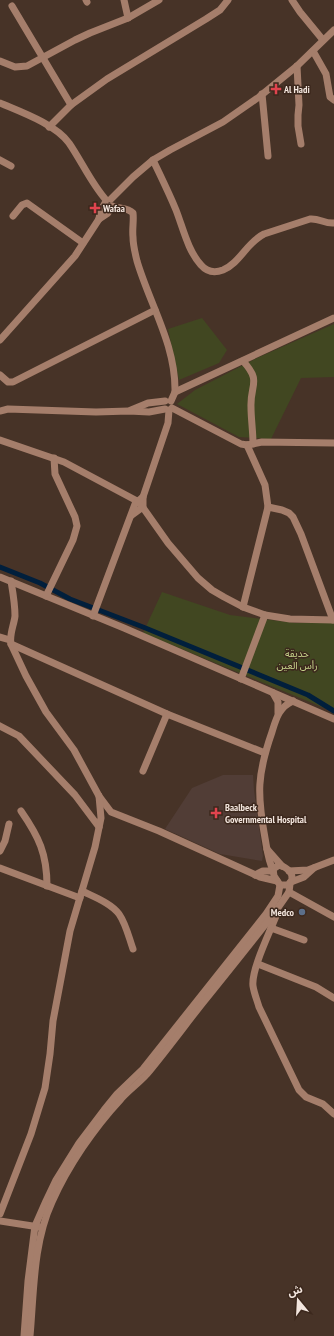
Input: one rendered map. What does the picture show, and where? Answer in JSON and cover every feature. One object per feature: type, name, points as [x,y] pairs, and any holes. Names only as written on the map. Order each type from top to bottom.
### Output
[{"type":"street","points":[[124,0],[128,18]]},
{"type":"street","points":[[0,61],[19,68],[27,66],[90,33],[128,18],[159,0]]},
{"type":"street","points":[[49,127],[71,105],[107,79],[220,10],[228,0]]},
{"type":"street","points":[[292,0],[323,40]]},
{"type":"street","points":[[12,6],[71,105]]},
{"type":"street","points":[[0,340],[67,265],[84,243],[99,219],[108,213],[110,203],[133,177],[153,160],[223,122],[262,94],[297,66],[334,30]]},
{"type":"street","points":[[313,51],[326,74],[330,97],[334,100]]},
{"type":"street","points":[[297,66],[299,105],[298,126],[301,144]]},
{"type":"street","points":[[262,94],[268,156]]},
{"type":"street","points":[[0,103],[23,112],[60,134],[69,143],[94,184],[110,203],[118,204],[122,208],[133,213],[135,253],[172,359],[175,376],[175,392],[168,406],[168,423],[116,554],[96,609]]},
{"type":"street","points":[[0,160],[11,166]]},
{"type":"street","points":[[153,160],[173,202],[190,247],[200,265],[208,271],[215,272],[227,268],[236,261],[254,241],[264,234],[310,219],[334,223]]},
{"type":"street","points":[[13,216],[22,205],[27,204],[84,243]]},
{"type":"street","points":[[0,375],[8,382],[12,383],[156,310]]},
{"type":"street","points":[[175,392],[334,318]]},
{"type":"street","points":[[243,361],[250,370],[254,383],[250,402],[250,444],[265,485],[268,507],[243,607]]},
{"type":"street","points":[[0,411],[149,412],[168,406],[235,441],[250,444],[262,442],[334,443]]},
{"type":"street","points":[[0,440],[64,462],[137,500],[168,543],[198,578],[212,590],[243,607],[265,615],[290,619],[334,620],[295,521],[289,513],[268,507]]},
{"type":"street","points":[[49,590],[73,540],[77,526],[75,517],[55,474],[54,458]]},
{"type":"street","points":[[55,474],[64,462]]},
{"type":"street","points":[[132,515],[143,510]]},
{"type":"street","points":[[0,577],[49,590],[96,609],[273,693],[334,719]]},
{"type":"street","points":[[11,581],[15,612],[10,642],[37,695],[53,722],[70,744],[99,796],[111,812],[258,873],[266,879],[285,886],[304,877],[314,868]]},
{"type":"street","points":[[242,677],[265,615]]},
{"type":"street","points":[[0,637],[167,714],[265,753]]},
{"type":"street","points":[[273,693],[278,702],[278,713],[265,753],[260,777],[259,801],[268,857],[273,874],[278,883],[278,896],[273,910],[276,915],[253,979],[255,994],[299,1090],[306,1097],[323,1104],[334,1114]]},
{"type":"street","points":[[278,713],[293,701]]},
{"type":"street","points":[[143,771],[167,714]]},
{"type":"street","points":[[0,726],[19,736],[75,795],[99,827]]},
{"type":"street","points":[[0,1214],[31,1134],[45,1088],[53,1021],[70,931],[101,818],[99,796]]},
{"type":"street","points":[[21,811],[34,830],[40,843],[47,870],[47,886]]},
{"type":"street","points":[[101,818],[111,812]]},
{"type":"street","points":[[0,851],[5,841],[9,824]]},
{"type":"street","points":[[30,1336],[35,1275],[43,1228],[52,1203],[62,1183],[93,1134],[121,1099],[147,1074],[229,966],[289,892],[293,877],[267,848]]},
{"type":"street","points":[[258,873],[266,865],[268,857]]},
{"type":"street","points":[[289,871],[314,868],[334,860]]},
{"type":"street","points":[[258,873],[273,870],[277,866],[282,866]]},
{"type":"street","points":[[0,868],[47,886],[98,898],[118,913],[124,923],[133,949]]},
{"type":"street","points":[[289,892],[334,917]]},
{"type":"street","points":[[271,928],[304,940]]},
{"type":"street","points":[[258,964],[316,987],[334,998]]},
{"type":"street","points":[[24,1336],[28,1281],[35,1226],[56,1180],[79,1142],[117,1094],[143,1069],[229,966]]},
{"type":"street","points":[[0,1221],[43,1228]]},
{"type":"shaded area","name":"Baalbeck Governmental Hospital","points":[[223,775],[253,775],[263,856],[262,861],[220,854],[165,829],[192,788]]},
{"type":"green space","points":[[202,318],[227,350],[219,363],[179,380],[168,329]]},
{"type":"green space","points":[[334,324],[334,377],[301,378],[271,439],[239,437],[177,404],[195,390],[257,358]]},
{"type":"green space","name":"حديقة رأس العين","points":[[162,592],[230,615],[296,623],[334,622],[334,712],[143,633]]},
{"type":"waterway","points":[[0,567],[40,583],[70,599],[143,627],[308,695],[334,711]]},
{"type":"place","name":"Al Hadi","points":[[276,89]]},
{"type":"place","name":"Wafaa","points":[[95,208]]},
{"type":"place","name":"Baalbeck Governmental Hospital","points":[[216,813]]},
{"type":"place","name":"Medco","points":[[302,912]]}]
